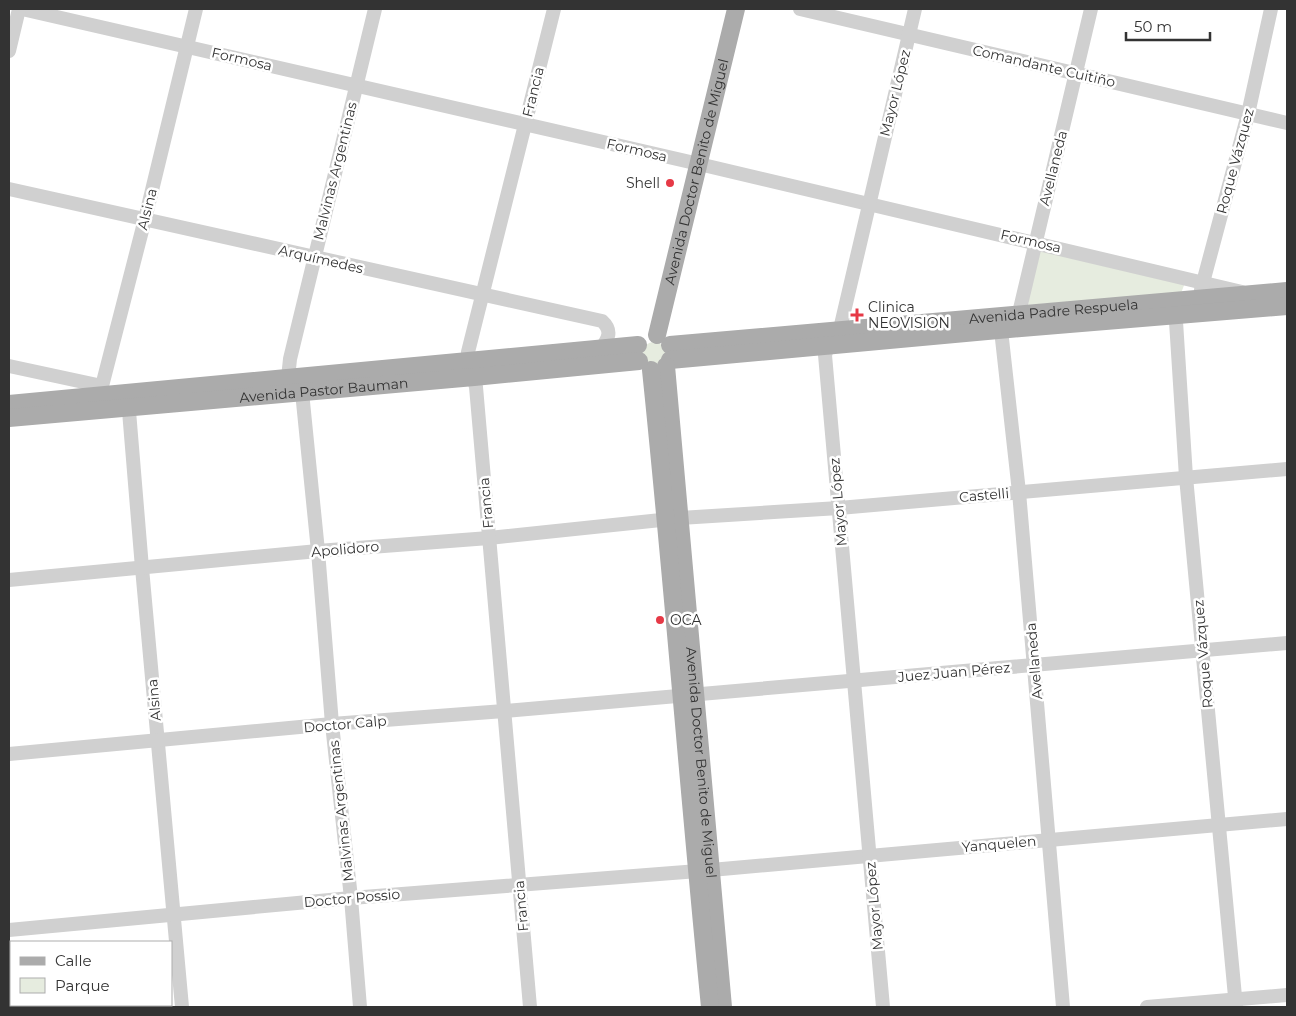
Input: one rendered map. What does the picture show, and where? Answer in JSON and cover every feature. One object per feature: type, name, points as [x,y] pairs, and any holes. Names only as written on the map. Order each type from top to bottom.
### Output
[{"type":"main road","name":"Avenida Doctor Benito de Miguel","points":[[723,1007],[704,870],[674,519],[656,355],[736,9]]},
{"type":"main road","name":"Avenida Padre Respuela","points":[[656,355],[828,346],[1000,323],[1175,308],[1200,298],[1287,291]]},
{"type":"main road","name":"Avenida Padre Respuela","points":[[1200,298],[1287,306]]},
{"type":"main road","name":"Avenida Padre Respuela","points":[[656,355],[840,329],[1000,323]]},
{"type":"main road","name":"Avenida Pastor Bauman","points":[[471,370],[601,349],[656,355]]},
{"type":"main road","name":"Avenida Pastor Bauman","points":[[9,404],[101,397],[128,400],[656,355]]},
{"type":"main road","name":"Avenida Pastor Bauman","points":[[9,418],[101,397]]},
{"type":"main road","name":"Avenida Doctor Benito de Miguel","points":[[704,870],[710,1007]]},
{"type":"street","name":"Formosa","points":[[20,9],[1035,242],[1200,298]]},
{"type":"street","points":[[9,51],[20,9]]},
{"type":"street","name":"Alsina","points":[[101,397],[196,9]]},
{"type":"street","name":"Malvinas Argentinas","points":[[360,1007],[351,898],[332,724],[318,551],[296,385],[290,359],[375,9]]},
{"type":"street","name":"Francia","points":[[530,1007],[476,386],[468,352],[554,9]]},
{"type":"street","name":"Comandante Cuitiño","points":[[800,9],[1287,123]]},
{"type":"street","name":"Mayor López","points":[[883,1007],[825,356],[828,346],[840,329],[915,9]]},
{"type":"street","name":"Avellaneda","points":[[1020,321],[1035,242],[1091,9]]},
{"type":"street","name":"Roque Vázquez","points":[[1200,298],[1248,114],[1271,9]]},
{"type":"street","name":"Arquímedes","points":[[9,188],[602,321],[607,326],[609,333],[608,339],[601,349]]},
{"type":"street","name":"Roque Vázquez","points":[[1175,308],[1186,478],[1236,1003]]},
{"type":"street","name":"Avellaneda","points":[[1000,323],[1019,492],[1063,1007]]},
{"type":"street","points":[[9,366],[101,397]]},
{"type":"street","name":"Alsina","points":[[128,400],[182,1007]]},
{"type":"street","name":"Castelli","points":[[674,519],[838,508],[1287,469]]},
{"type":"street","name":"Apolidoro","points":[[9,580],[318,551],[489,538],[674,519]]},
{"type":"street","name":"Juez Juan Pérez","points":[[688,695],[1287,643]]},
{"type":"street","name":"Doctor Calp","points":[[9,754],[332,724],[688,695]]},
{"type":"street","name":"Yanquelen","points":[[704,870],[1287,819]]},
{"type":"street","name":"Doctor Possio","points":[[9,930],[351,898],[704,870]]},
{"type":"street","points":[[1147,1007],[1236,1003],[1287,995]]},
{"type":"green space","points":[[1037,249],[1185,283],[1181,293],[1028,305]]},
{"type":"green space","points":[[654,342],[662,345],[665,353],[662,361],[654,364],[646,361],[643,353],[646,345]]},
{"type":"place","name":"Shell","points":[[670,183]]},
{"type":"place","name":"Clinica NEOVISION","points":[[857,315]]},
{"type":"place","name":"OCA","points":[[660,620]]}]
